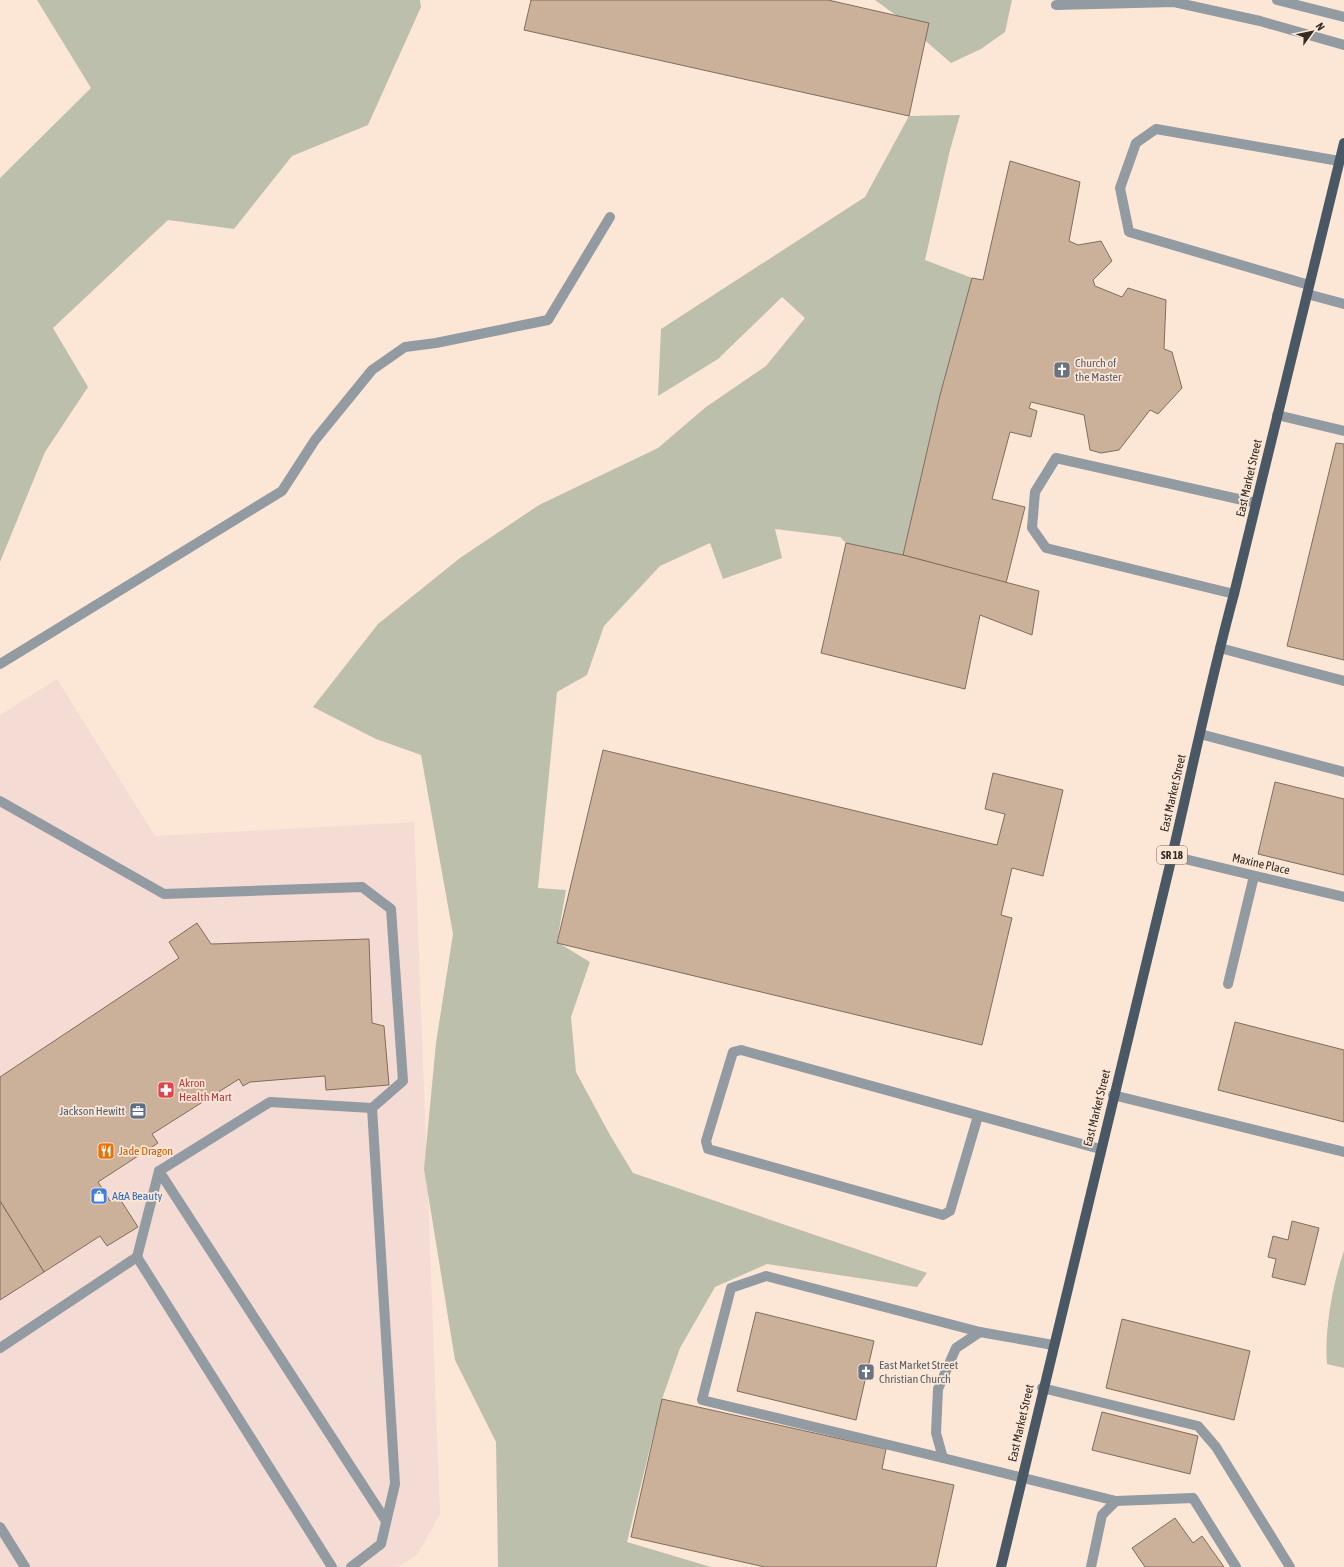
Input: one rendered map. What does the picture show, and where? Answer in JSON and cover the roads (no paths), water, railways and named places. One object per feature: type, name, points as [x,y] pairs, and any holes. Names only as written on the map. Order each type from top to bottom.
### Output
[{"type":"main road","name":"East Market Street","points":[[1001,1567],[1042,1388],[1172,856],[1220,648],[1344,143]]},
{"type":"street","points":[[1277,0],[1344,17]]},
{"type":"street","points":[[1056,5],[1174,2],[1260,21],[1344,46]]},
{"type":"street","points":[[1339,161],[1156,129],[1136,143],[1120,188],[1129,232],[1308,289],[1344,304]]},
{"type":"street","points":[[0,664],[282,491],[315,440],[372,370],[405,348],[548,320],[610,218]]},
{"type":"street","points":[[1277,415],[1344,431]]},
{"type":"street","points":[[1234,594],[1046,548],[1032,528],[1035,492],[1056,458],[1256,503]]},
{"type":"street","points":[[1220,648],[1344,682]]},
{"type":"street","points":[[1200,734],[1344,772]]},
{"type":"street","points":[[0,801],[164,894],[362,887],[390,909],[403,1081],[372,1108],[270,1102],[159,1171],[137,1257],[0,1348]]},
{"type":"street","name":"Maxine Place","points":[[1172,856],[1344,897]]},
{"type":"street","points":[[1228,984],[1254,876]]},
{"type":"street","points":[[978,1116],[950,1211],[943,1214],[708,1149],[706,1141],[733,1052],[741,1050],[978,1116],[1100,1150]]},
{"type":"street","points":[[1113,1095],[1344,1152]]},
{"type":"street","points":[[351,1567],[381,1544],[395,1484],[372,1108]]},
{"type":"street","points":[[159,1171],[386,1521]]},
{"type":"street","points":[[137,1257],[332,1567]]},
{"type":"street","points":[[1053,1345],[980,1332],[766,1276],[731,1288],[702,1400],[1116,1501],[1193,1498],[1236,1567]]},
{"type":"street","points":[[943,1458],[936,1433],[938,1389],[956,1348],[980,1332]]},
{"type":"street","points":[[1042,1388],[1198,1426],[1216,1447],[1290,1567]]},
{"type":"street","points":[[1091,1567],[1102,1515],[1116,1501]]},
{"type":"street","points":[[0,1527],[25,1567]]},
{"type":"place","name":"Church of the Master","points":[[1062,370]]},
{"type":"place","name":"Akron Health Mart","points":[[166,1090]]},
{"type":"place","name":"Jackson Hewitt","points":[[138,1111]]},
{"type":"place","name":"Jade Dragon","points":[[106,1151]]},
{"type":"place","name":"A&A Beauty","points":[[99,1196]]},
{"type":"place","name":"East Market Street Christian Church","points":[[866,1372]]}]
